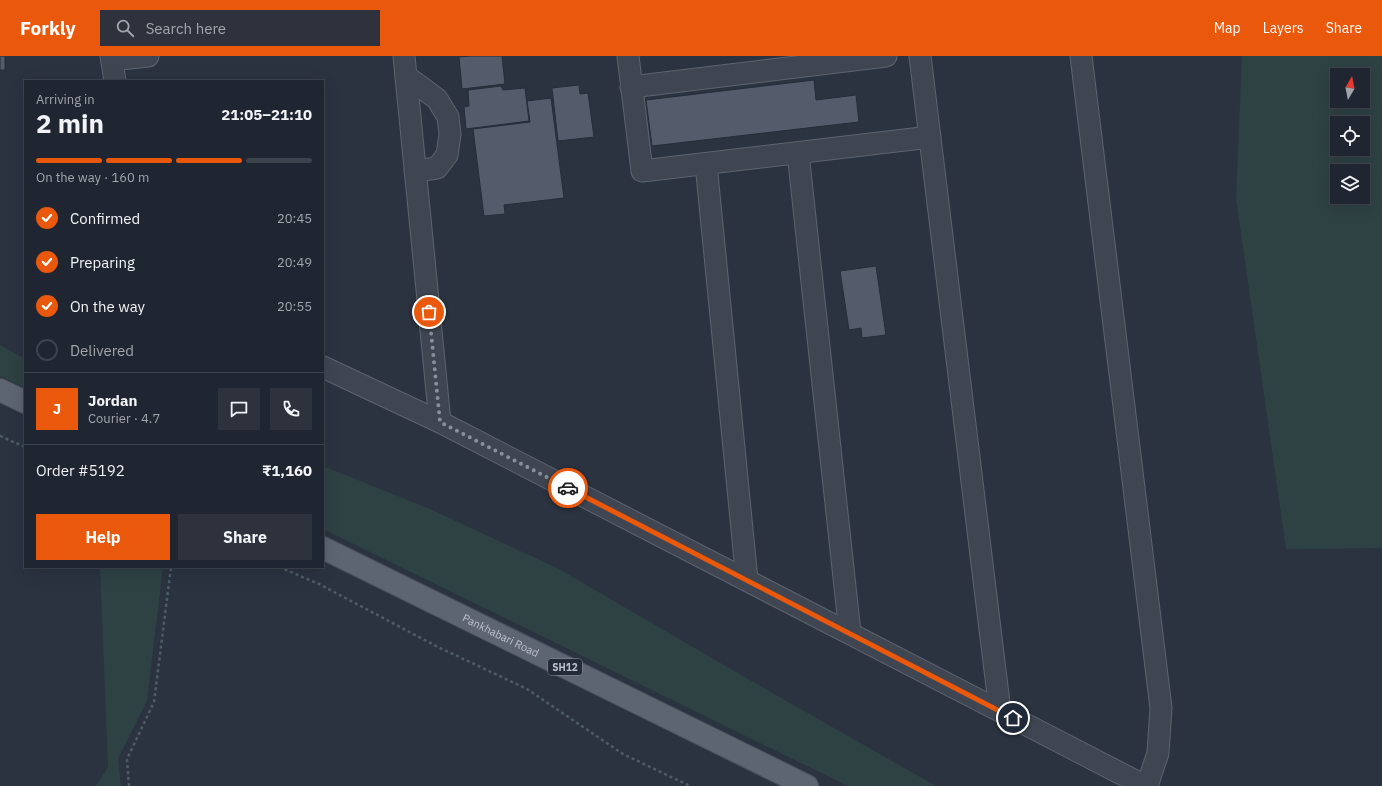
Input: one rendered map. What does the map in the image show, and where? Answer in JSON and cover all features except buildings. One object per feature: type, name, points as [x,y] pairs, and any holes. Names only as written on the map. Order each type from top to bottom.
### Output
[{"type":"main road","points":[[0,390],[24,402]]},
{"type":"main road","name":"Pankhabari Road","points":[[324,548],[807,786]]},
{"type":"street","points":[[115,80],[112,58],[148,56]]},
{"type":"street","points":[[628,56],[642,171],[930,137]]},
{"type":"street","points":[[631,87],[886,56]]},
{"type":"street","points":[[920,56],[1000,711]]},
{"type":"street","points":[[324,367],[440,422],[1146,786],[1158,753],[1161,708],[1081,56]]},
{"type":"street","points":[[405,66],[440,422]]},
{"type":"street","points":[[405,66],[437,99],[448,117],[450,134],[447,155],[437,168],[415,171]]},
{"type":"street","points":[[798,153],[850,633]]},
{"type":"street","points":[[706,164],[747,580]]},
{"type":"path","points":[[0,436],[24,447]]},
{"type":"path","points":[[129,786],[127,759],[154,702],[171,568]]},
{"type":"path","points":[[281,568],[319,584],[436,646],[527,690],[623,754],[690,786]]},
{"type":"shaded area","points":[[1242,56],[1382,56],[1382,548],[1286,549],[1236,198]]},
{"type":"shaded area","points":[[0,345],[24,358],[24,388],[0,376]]},
{"type":"shaded area","points":[[324,466],[430,509],[559,569],[936,786],[848,786],[324,529]]},
{"type":"shaded area","points":[[100,568],[163,568],[147,701],[118,759],[121,786],[96,786],[108,767]]},
{"type":"way so far","points":[[429,312],[440,422],[568,488]]},
{"type":"route","points":[[568,488],[1013,718]]}]
